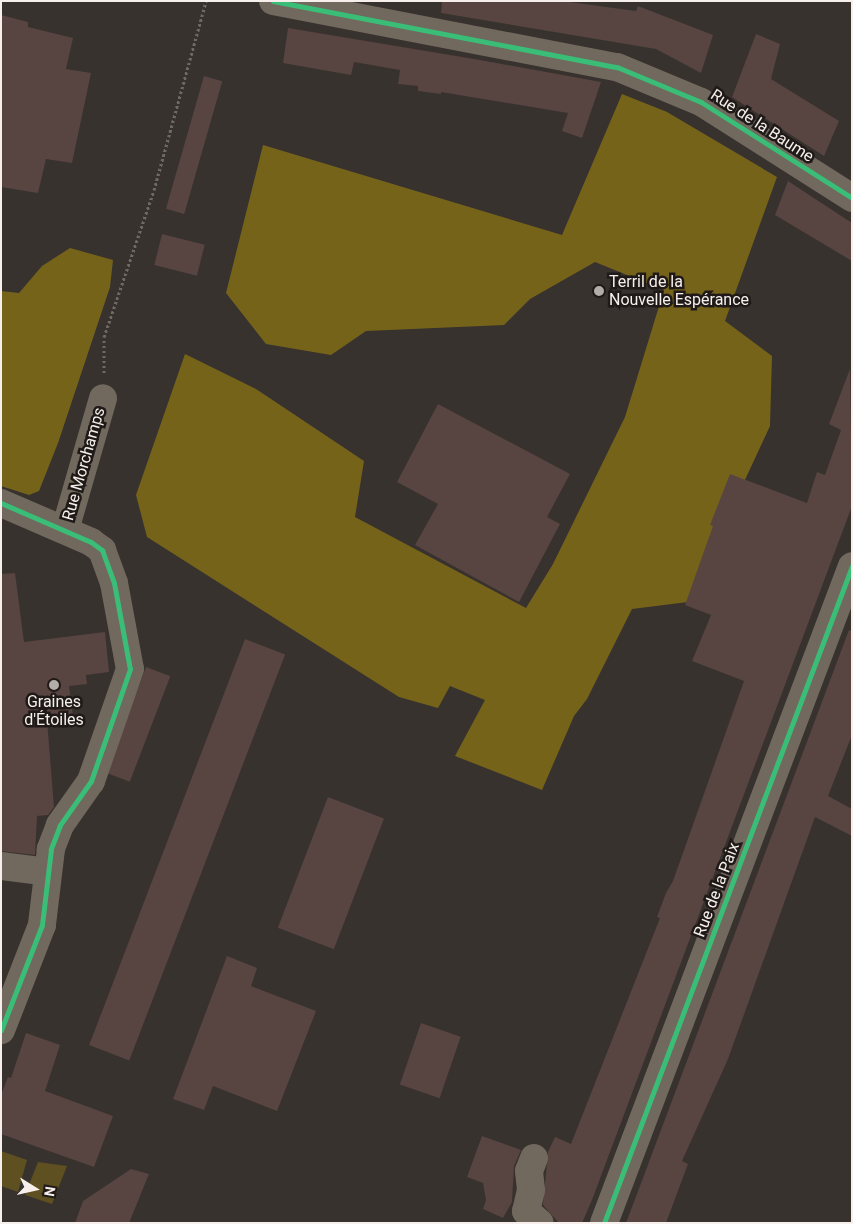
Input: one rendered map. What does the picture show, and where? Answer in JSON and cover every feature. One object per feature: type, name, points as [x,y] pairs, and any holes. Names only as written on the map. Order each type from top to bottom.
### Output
[{"type":"street","name":"Rue de la Baume","points":[[273,1],[389,25],[617,67],[667,85],[701,102],[852,198]]},
{"type":"street","points":[[349,1],[389,25]]},
{"type":"street","name":"Rue Morchamps","points":[[65,530],[103,398]]},
{"type":"street","name":"Rue Morchamps","points":[[1,503],[65,530],[102,550],[114,583],[130,669],[91,781],[60,825],[51,849],[38,939],[1,1030]]},
{"type":"street","name":"Rue de la Paix","points":[[604,1223],[852,566]]},
{"type":"street","points":[[1,866],[48,872]]},
{"type":"street","points":[[534,1158],[529,1172],[531,1190],[526,1211],[540,1223]]},
{"type":"path","points":[[103,398],[104,337],[154,190],[206,1]]},
{"type":"shaded area","points":[[622,94],[667,112],[777,177],[725,321],[772,356],[770,426],[688,602],[632,609],[587,699],[574,716],[542,790],[455,756],[485,700],[450,686],[438,708],[399,697],[147,537],[136,495],[185,354],[256,389],[364,461],[355,517],[526,608],[553,564],[625,417],[664,290],[595,262],[530,299],[504,325],[366,331],[331,355],[266,344],[226,293],[263,145],[562,235]]},
{"type":"shaded area","points":[[70,248],[113,260],[110,287],[58,443],[39,491],[29,495],[1,486],[1,291],[19,293],[42,266]]},
{"type":"shaded area","points":[[1,1151],[27,1160],[18,1192],[1,1186]]},
{"type":"shaded area","points":[[38,1162],[67,1166],[52,1204],[25,1195]]},
{"type":"building","points":[[442,1],[562,1],[636,11],[638,6],[713,35],[701,73],[656,49],[441,13]]},
{"type":"building","points":[[1,15],[28,22],[28,27],[73,38],[66,69],[91,73],[72,163],[46,159],[38,193],[1,187]]},
{"type":"building","points":[[288,28],[601,82],[582,138],[562,131],[568,113],[441,92],[441,94],[418,91],[418,86],[398,84],[400,70],[354,62],[351,75],[283,63]]},
{"type":"building","points":[[756,34],[780,44],[771,79],[839,121],[824,156],[732,97]]},
{"type":"building","points":[[204,76],[222,81],[184,214],[166,209]]},
{"type":"building","points":[[788,181],[852,223],[852,261],[775,215]]},
{"type":"building","points":[[162,234],[205,245],[197,276],[154,265]]},
{"type":"building","points":[[850,369],[852,506],[592,1200],[582,1223],[559,1223],[543,1205],[548,1152],[555,1137],[571,1144],[660,918],[657,917],[666,893],[673,881],[744,681],[692,661],[711,615],[685,605],[713,526],[710,525],[730,474],[807,503],[817,472],[825,475],[841,430],[829,424]]},
{"type":"building","points":[[438,404],[570,474],[547,517],[560,524],[519,602],[415,545],[438,504],[397,482]]},
{"type":"building","points":[[15,573],[24,642],[105,632],[109,672],[86,675],[87,684],[69,686],[73,717],[47,720],[54,807],[48,815],[37,816],[35,855],[1,851],[1,574]]},
{"type":"building","points":[[849,630],[852,631],[852,735],[828,796],[852,809],[852,836],[815,817],[728,1059],[682,1161],[688,1164],[666,1223],[626,1223]]},
{"type":"building","points":[[245,639],[285,654],[129,1061],[89,1045]]},
{"type":"building","points":[[146,667],[170,676],[130,782],[106,772]]},
{"type":"building","points":[[328,797],[384,819],[334,949],[278,928]]},
{"type":"building","points":[[227,956],[257,968],[251,986],[316,1011],[277,1111],[213,1086],[204,1110],[173,1099]]},
{"type":"building","points":[[421,1023],[461,1037],[440,1098],[400,1084]]},
{"type":"building","points":[[26,1033],[60,1045],[45,1091],[113,1116],[94,1167],[1,1134],[1,1095],[8,1077],[11,1078]]},
{"type":"building","points":[[482,1136],[521,1150],[514,1166],[512,1202],[503,1218],[483,1209],[486,1200],[483,1183],[467,1177]]},
{"type":"building","points":[[131,1169],[149,1174],[129,1223],[75,1223],[83,1201]]},
{"type":"cycle path","points":[[273,1],[617,67],[701,102],[852,198]]},
{"type":"cycle path","points":[[1,503],[91,542],[102,550],[114,583],[130,669],[91,781],[60,825],[51,849],[42,925],[1,1030]]},
{"type":"cycle path","points":[[604,1223],[852,566]]},
{"type":"place","name":"Terril de la Nouvelle Espérance","points":[[599,291]]},
{"type":"place","name":"Graines d'Étoiles","points":[[54,685]]}]
